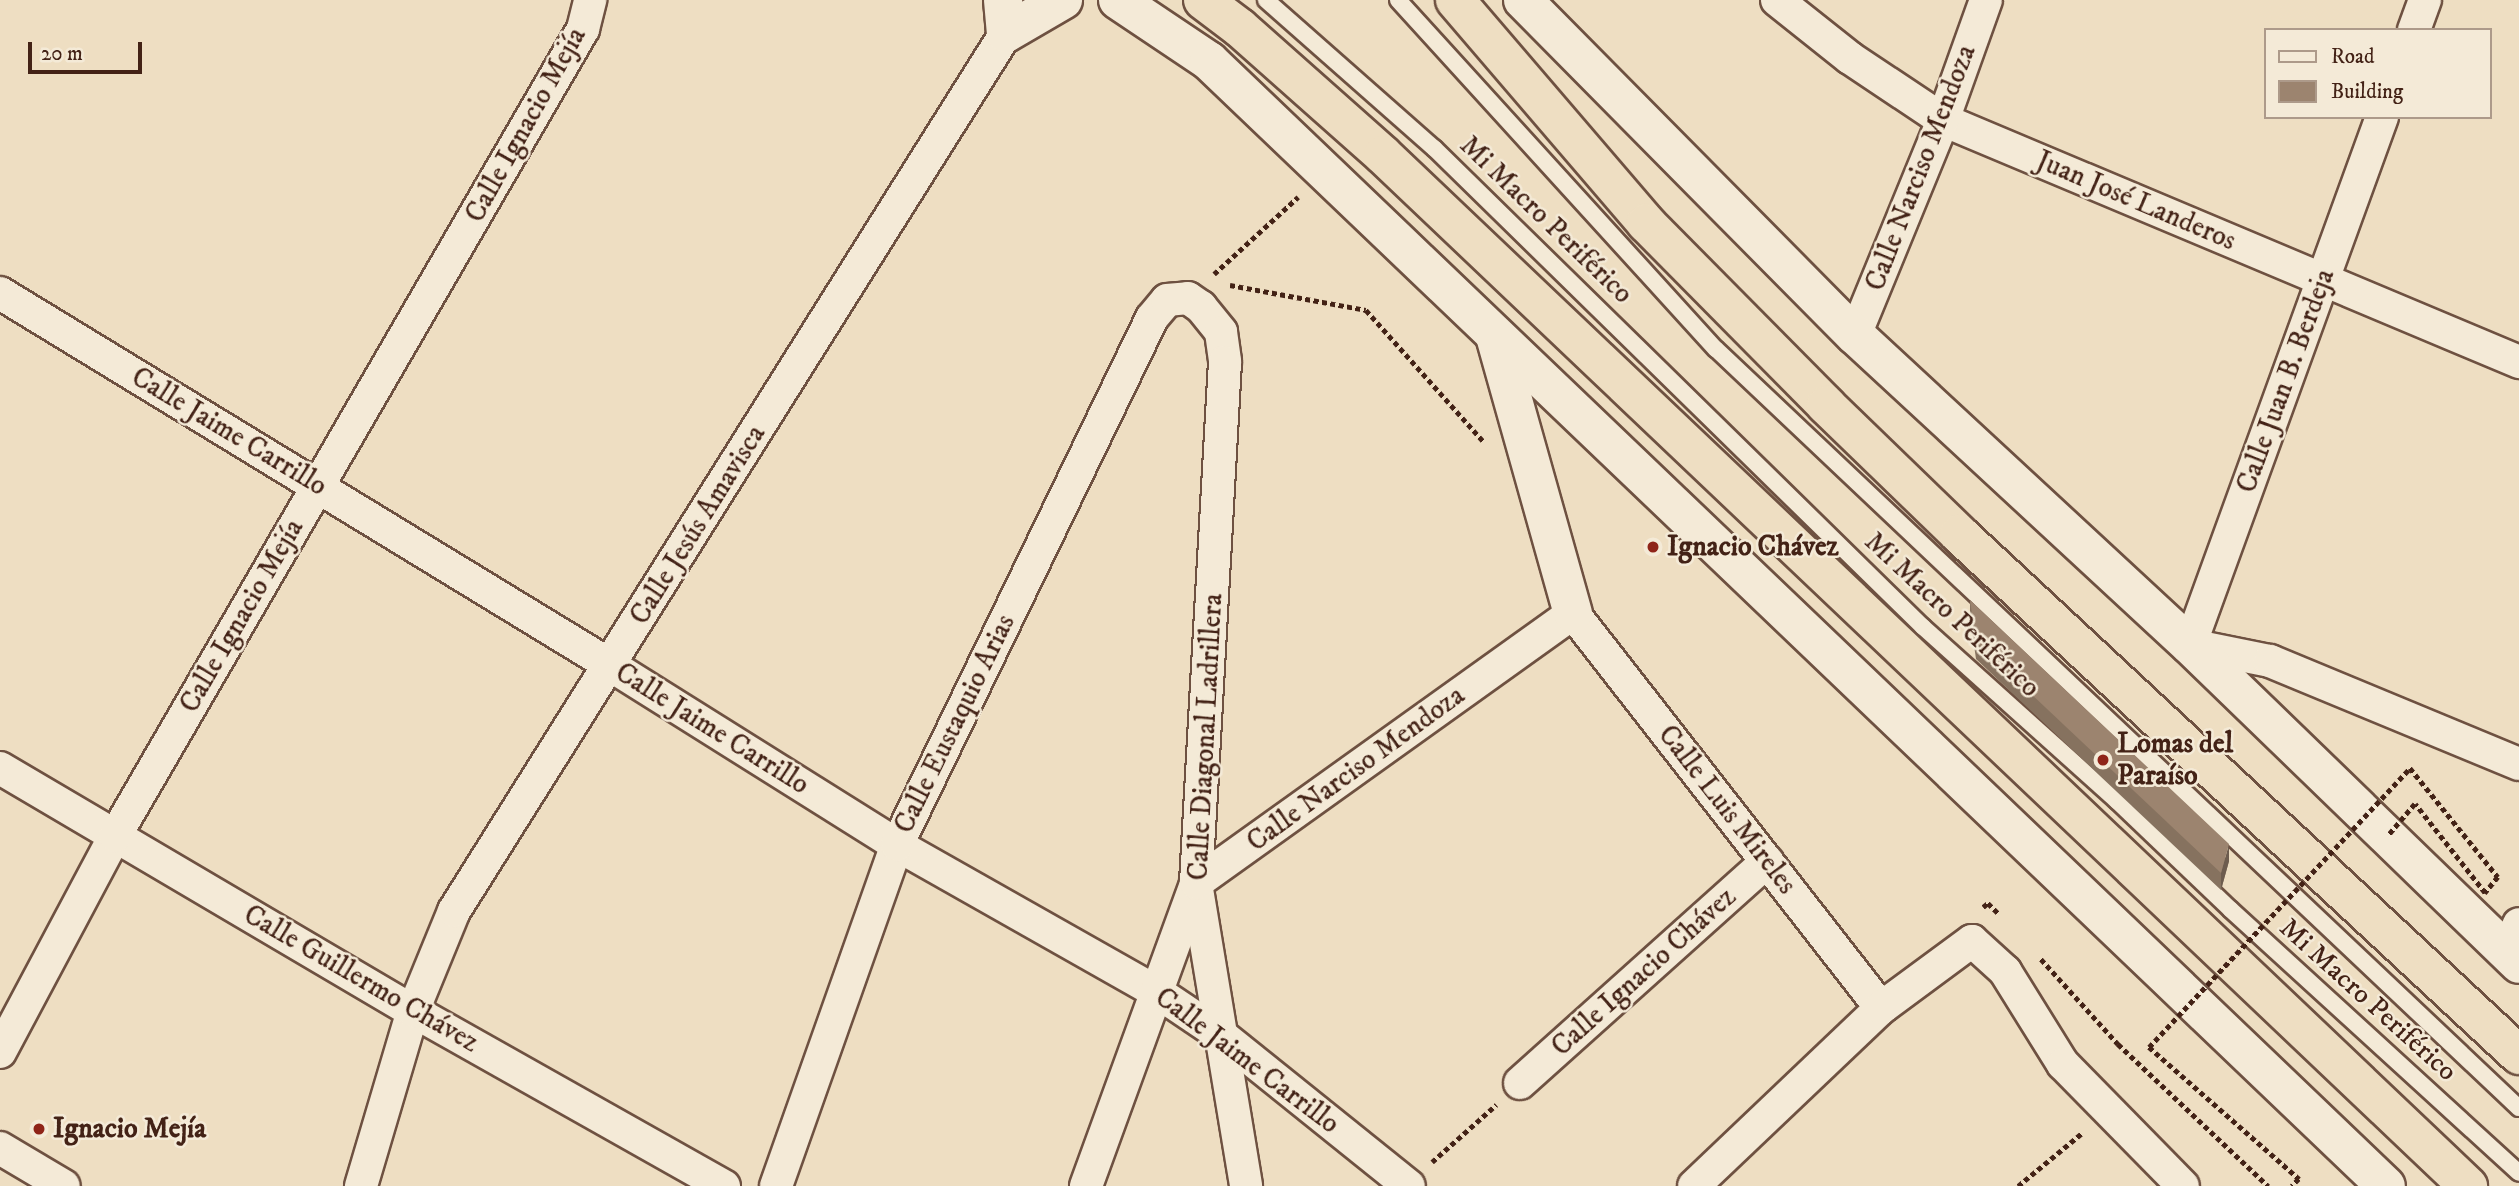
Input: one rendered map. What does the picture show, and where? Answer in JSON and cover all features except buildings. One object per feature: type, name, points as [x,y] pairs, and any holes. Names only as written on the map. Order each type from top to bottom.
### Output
[{"type":"highway","points":[[1203,0],[1240,28],[1383,155],[2468,1186]]},
{"type":"highway","points":[[1455,0],[1646,223],[1826,405],[1959,534],[2519,1055]]},
{"type":"street","name":"Calle Ignacio Mejía","points":[[0,1052],[115,835],[583,29],[590,0]]},
{"type":"street","points":[[1004,17],[1063,0]]},
{"type":"street","points":[[1118,0],[1209,61],[2386,1186]]},
{"type":"street","points":[[1523,0],[1855,335],[2190,645],[2388,836],[2515,947]]},
{"type":"street","name":"Juan José Landeros","points":[[1777,0],[1850,58],[1943,120],[2519,362]]},
{"type":"street","name":"Calle Narciso Mendoza","points":[[1855,335],[1943,120],[1986,0]]},
{"type":"street","points":[[2415,28],[2425,0]]},
{"type":"street","name":"Calle Jesús Amavisca","points":[[361,1186],[412,1011],[454,911],[610,665],[1004,17]]},
{"type":"street","name":"Calle Juan B. Berdeja","points":[[2190,645],[2381,119]]},
{"type":"street","name":"Calle Jaime Carrillo","points":[[0,293],[610,665],[897,845],[1157,992],[1221,1035],[1408,1185]]},
{"type":"street","name":"Calle Eustaquio Arias","points":[[776,1186],[897,845],[1152,318],[1167,300],[1188,298]]},
{"type":"street","name":"Calle Diagonal Ladrillera","points":[[1188,298],[1201,307],[1221,332],[1225,362],[1196,883],[1246,1186]]},
{"type":"street","points":[[1495,334],[1573,613]]},
{"type":"street","name":"Calle Narciso Mendoza","points":[[1196,883],[1573,613]]},
{"type":"street","name":"Calle Luis Mireles","points":[[1573,613],[1881,1008]]},
{"type":"street","points":[[2190,645],[2270,661],[2519,764]]},
{"type":"street","name":"Calle Guillermo Chávez","points":[[0,768],[412,1011],[724,1186]]},
{"type":"street","name":"Calle Ignacio Chávez","points":[[1520,1083],[1767,861]]},
{"type":"street","points":[[1086,1186],[1196,883]]},
{"type":"street","points":[[1695,1186],[1881,1008],[1972,941],[2005,971],[2063,1064],[2183,1186]]},
{"type":"street","points":[[0,1148],[64,1186]]},
{"type":"lane","name":"Mi Macro Periférico","points":[[1266,0],[1434,148],[1923,627],[2117,801],[2230,909],[2519,1173]]},
{"type":"lane","name":"Mi Macro Periférico","points":[[1398,0],[1716,349],[2519,1108]]},
{"type":"path","points":[[1188,298],[1302,192]]},
{"type":"path","points":[[1188,298],[1217,283],[1366,310],[1490,449]]},
{"type":"path","points":[[2291,1186],[2299,1179],[2149,1047],[2410,768],[2498,877],[2485,893],[2415,804],[2388,836]]},
{"type":"path","points":[[1972,941],[1953,930],[1988,903],[2006,921]]},
{"type":"path","points":[[2040,958],[2118,1044],[2268,1186]]},
{"type":"path","points":[[1408,1185],[1520,1083]]},
{"type":"path","points":[[2018,1186],[2110,1110]]},
{"type":"place","name":"Ignacio Chávez","points":[[1653,547]]},
{"type":"place","name":"Lomas del Paraíso","points":[[2103,760]]},
{"type":"place","name":"Ignacio Mejía","points":[[39,1129]]}]
